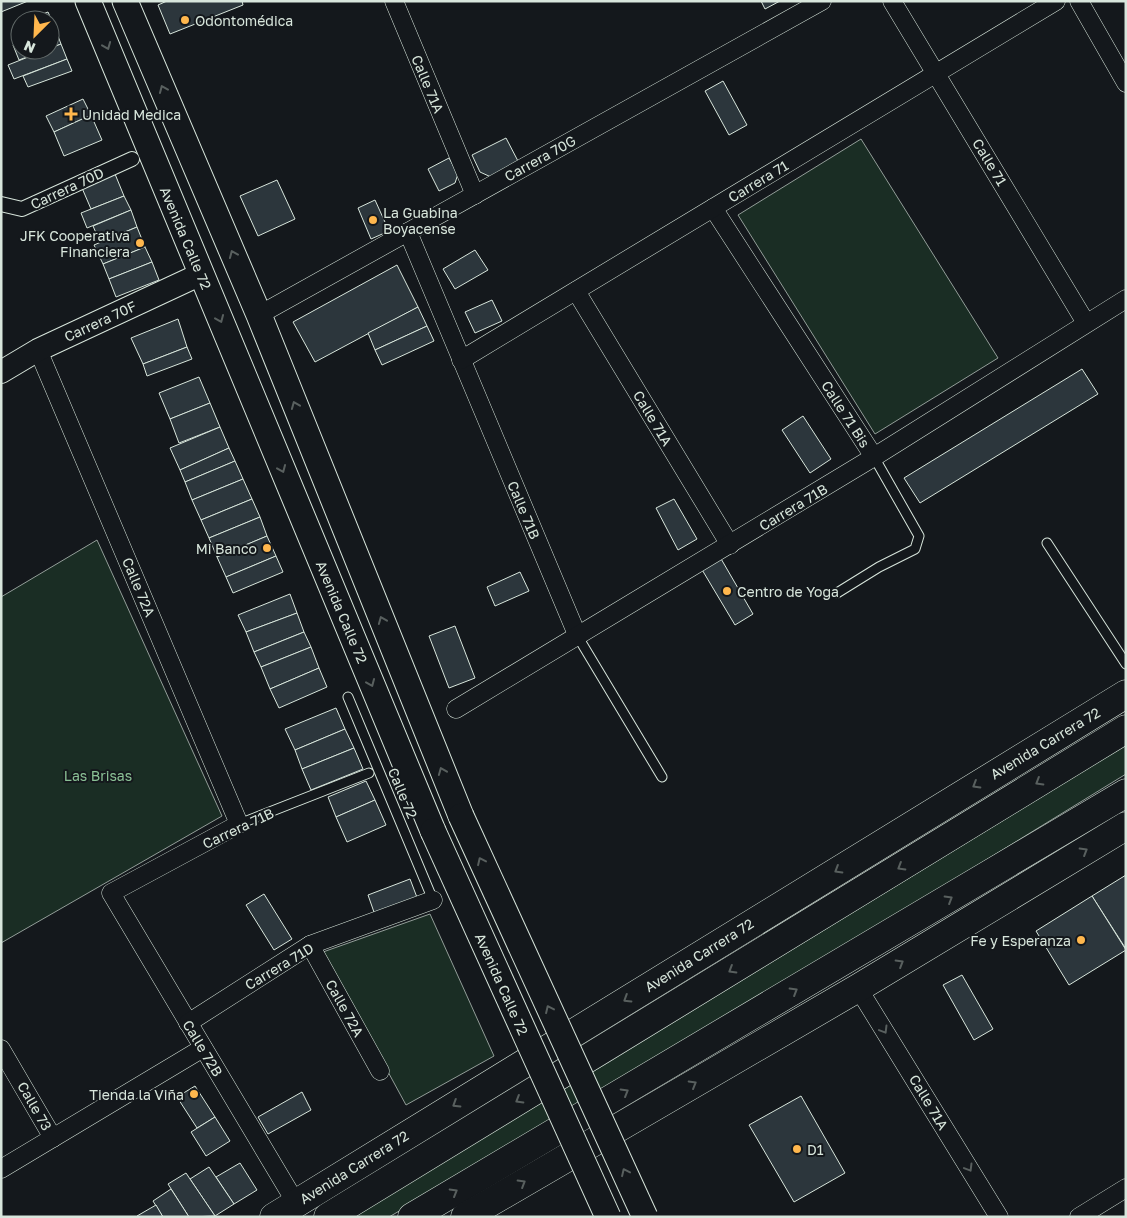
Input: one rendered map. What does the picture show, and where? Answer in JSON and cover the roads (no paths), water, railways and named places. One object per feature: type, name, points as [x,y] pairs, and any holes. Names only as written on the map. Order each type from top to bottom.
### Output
[{"type":"highway","name":"Avenida Carrera 72","points":[[285,1210],[1126,694]]},
{"type":"highway","name":"Avenida Carrera 72","points":[[328,1217],[1116,735]]},
{"type":"highway","points":[[1018,760],[1116,735]]},
{"type":"highway","points":[[412,1217],[1126,793]]},
{"type":"highway","points":[[465,1217],[858,988],[1126,826]]},
{"type":"highway","points":[[1023,888],[1066,829]]},
{"type":"highway","points":[[755,956],[803,891]]},
{"type":"highway","points":[[910,922],[969,921]]},
{"type":"main road","name":"Avenida Calle 72","points":[[88,1],[433,831],[608,1217]]},
{"type":"main road","points":[[125,1],[259,315],[461,816],[645,1217]]},
{"type":"street","name":"Calle 71A","points":[[394,1],[475,194]]},
{"type":"street","name":"Carrera 70G","points":[[259,315],[822,1]]},
{"type":"street","name":"Calle 71","points":[[892,1],[1086,323]]},
{"type":"street","name":"Carrera 71","points":[[461,360],[1056,1]]},
{"type":"street","points":[[1079,1],[1126,83]]},
{"type":"street","name":"Carrera 70D","points":[[1,204],[22,209],[132,159]]},
{"type":"street","name":"Calle 71 Bis","points":[[713,208],[874,457]]},
{"type":"street","name":"Calle 71B","points":[[408,232],[578,637]]},
{"type":"street","name":"Carrera 70F","points":[[1,372],[38,350],[201,274]]},
{"type":"street","name":"Calle 71A","points":[[576,290],[730,545]]},
{"type":"street","name":"Carrera 71B","points":[[456,708],[730,545],[1126,299]]},
{"type":"street","name":"Calle 72A","points":[[38,350],[239,824]]},
{"type":"street","name":"Carrera 71B","points":[[111,893],[239,824]]},
{"type":"street","name":"Calle 72B","points":[[111,893],[203,1048],[285,1210]]},
{"type":"street","name":"Carrera 71D","points":[[188,1022],[310,945],[433,900]]},
{"type":"street","name":"Calle 72A","points":[[310,945],[380,1071]]},
{"type":"street","name":"Calle 71A","points":[[858,988],[999,1217]]},
{"type":"street","points":[[1,1169],[203,1048]]},
{"type":"street","name":"Calle 73","points":[[1,1049],[53,1138]]},
{"type":"street","points":[[1079,1217],[1126,1188]]},
{"type":"lane","name":"Calle 71 Bis","points":[[837,593],[879,567],[915,549],[919,536],[874,457]]},
{"type":"lane","points":[[1048,543],[1126,664]]},
{"type":"lane","name":"Calle 71B","points":[[578,637],[662,778]]},
{"type":"lane","name":"Calle 72","points":[[348,697],[433,900]]},
{"type":"lane","name":"Carrera 71B","points":[[239,824],[369,773]]},
{"type":"place","name":"Odontomédica","points":[[185,20]]},
{"type":"place","name":"Unidad Medica","points":[[71,114]]},
{"type":"place","name":"La Guabina Boyacense","points":[[373,220]]},
{"type":"place","name":"JFK Cooperativa Financiera","points":[[140,243]]},
{"type":"place","name":"Mi Banco","points":[[267,548]]},
{"type":"place","name":"Centro de Yoga","points":[[727,591]]},
{"type":"place","name":"Fe y Esperanza","points":[[1081,940]]},
{"type":"place","name":"Tienda la Viña","points":[[194,1094]]},
{"type":"place","name":"D1","points":[[797,1149]]},
{"type":"park label","name":"Las Brisas","points":[[98,775]]}]
